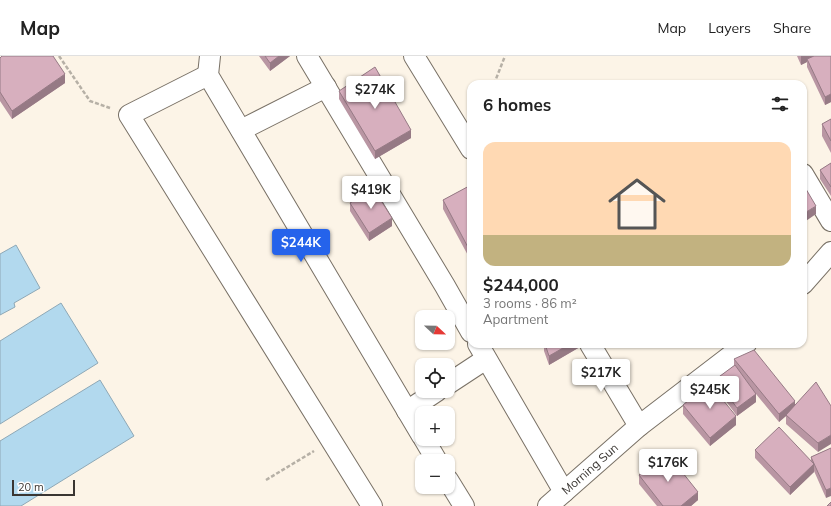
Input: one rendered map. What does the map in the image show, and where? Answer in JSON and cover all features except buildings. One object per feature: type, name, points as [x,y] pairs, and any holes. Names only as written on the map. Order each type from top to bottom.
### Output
[{"type":"street","points":[[307,56],[467,325]]},
{"type":"street","points":[[414,56],[467,142]]},
{"type":"street","points":[[372,506],[129,115],[209,65],[241,130],[415,424]]},
{"type":"street","points":[[241,130],[326,87]]},
{"type":"street","points":[[807,181],[831,221]]},
{"type":"street","points":[[807,279],[831,252]]},
{"type":"street","points":[[592,348],[639,426]]},
{"type":"street","name":"Morning Sun","points":[[548,506],[639,426],[741,348]]},
{"type":"street","points":[[455,377],[482,352],[564,492]]},
{"type":"street","points":[[407,411],[426,398]]},
{"type":"street","points":[[455,491],[464,506]]},
{"type":"path","points":[[59,56],[90,101],[129,115]]},
{"type":"path","points":[[496,80],[505,56]]},
{"type":"path","points":[[266,480],[331,440]]},
{"type":"water","points":[[16,245],[40,288],[14,303],[15,307],[0,315],[0,254]]},
{"type":"water","points":[[61,303],[98,363],[0,424],[0,341]]},
{"type":"water","points":[[100,380],[134,436],[21,506],[0,506],[0,441]]}]
